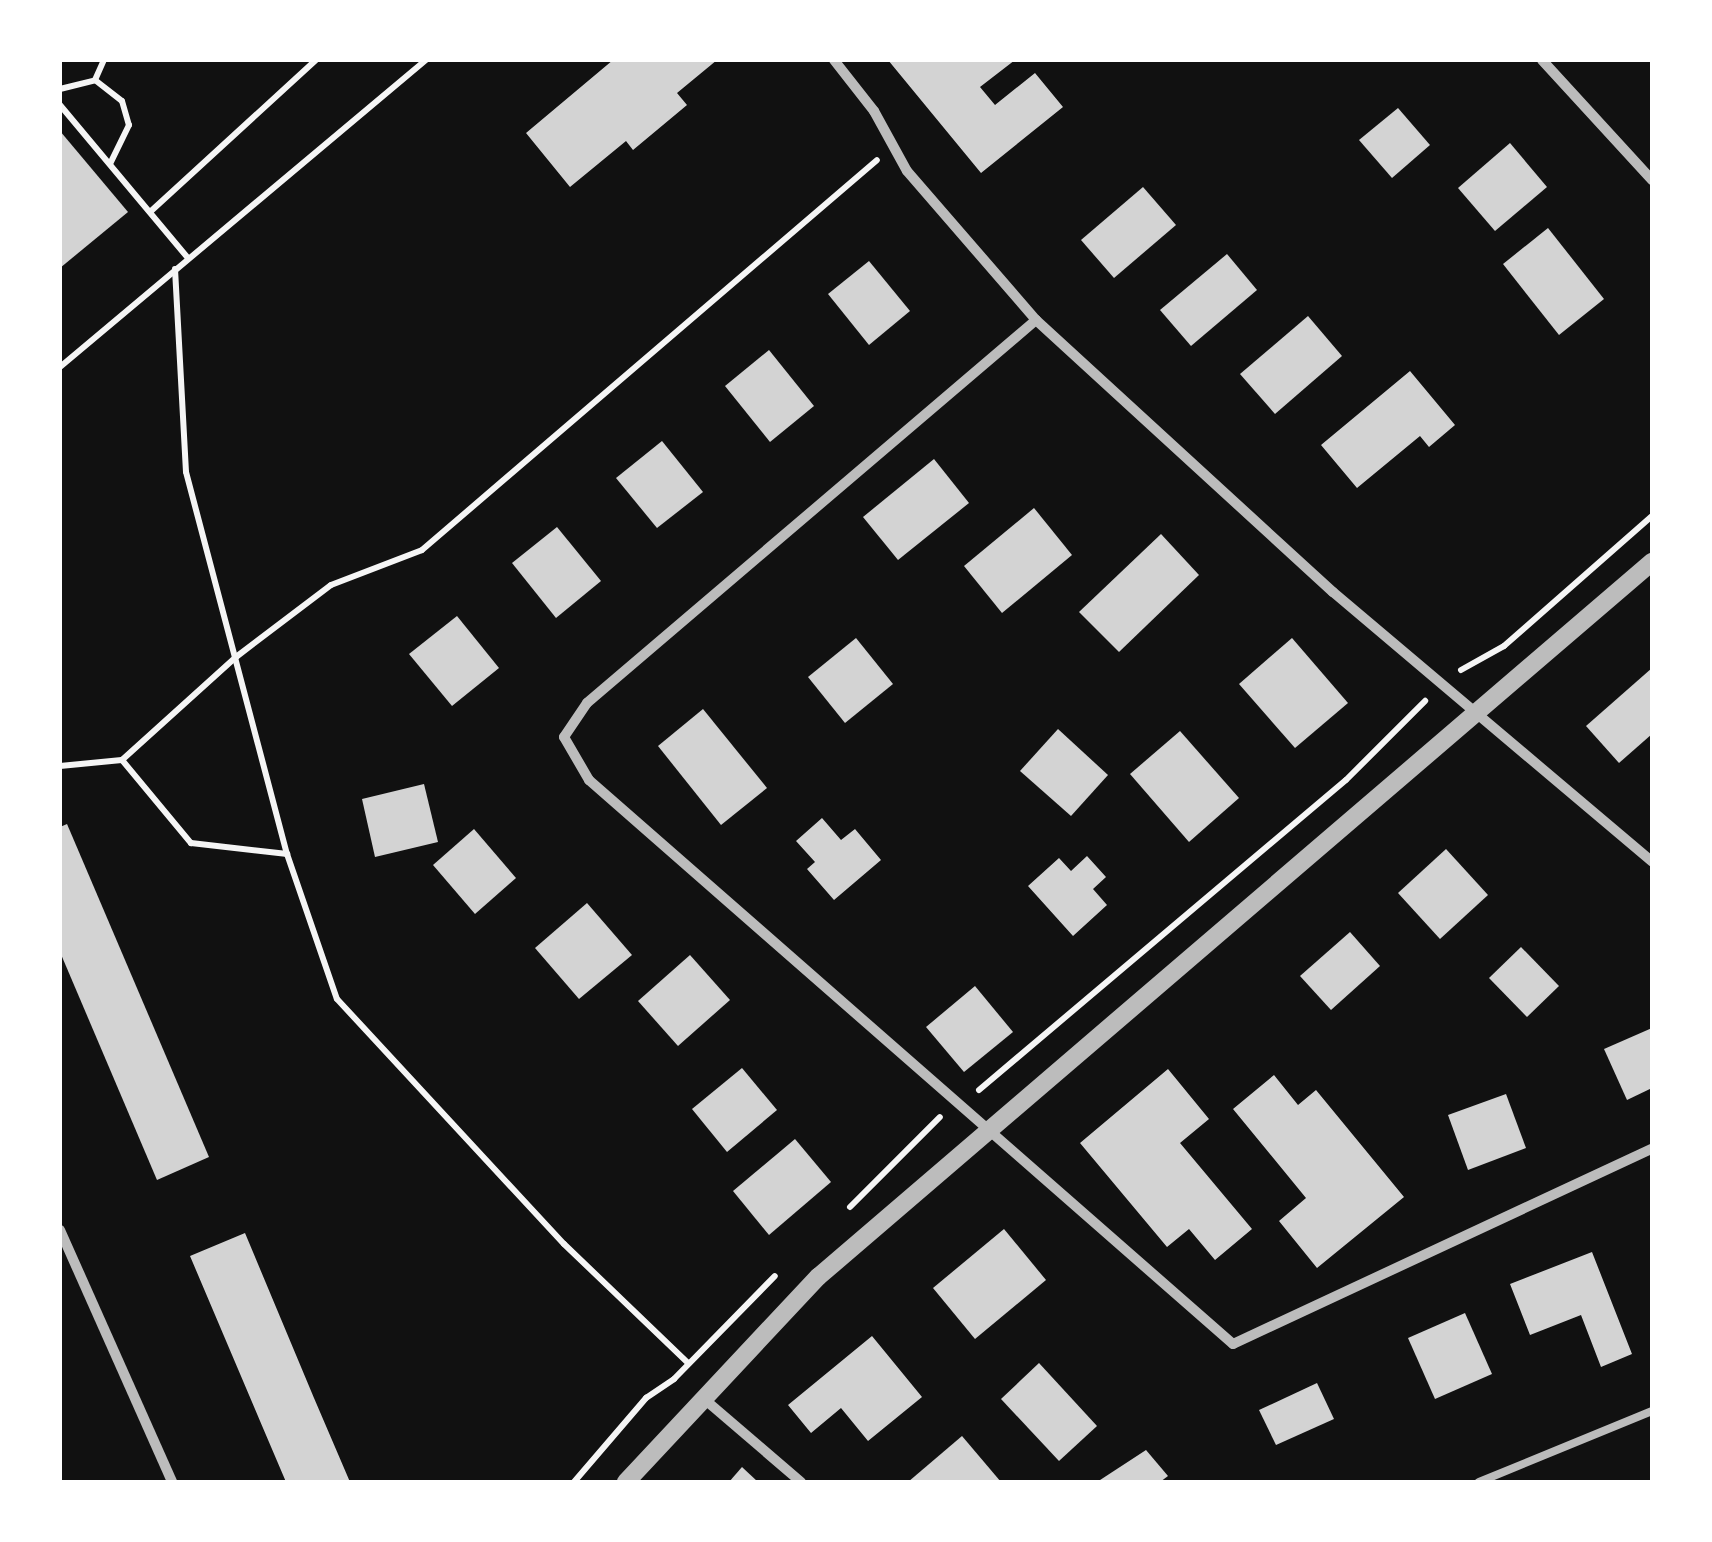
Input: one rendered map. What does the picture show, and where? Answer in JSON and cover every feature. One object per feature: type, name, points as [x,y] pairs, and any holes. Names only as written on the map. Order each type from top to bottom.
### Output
[{"type":"street","points":[[834,60],[874,111],[892,147],[1036,320],[1332,592],[1652,862]]},
{"type":"street","points":[[1542,60],[1652,180]]},
{"type":"street","points":[[1036,320],[588,703],[564,737],[589,780],[1233,1344],[1652,1149]]},
{"type":"street","points":[[626,1482],[706,1391],[818,1278],[1652,562]]},
{"type":"street","points":[[60,1230],[172,1482]]},
{"type":"street","points":[[706,1391],[801,1482]]},
{"type":"lane","points":[[1479,1482],[1652,1411]]},
{"type":"path","points":[[95,80],[104,60]]},
{"type":"path","points":[[150,212],[316,60]]},
{"type":"path","points":[[60,366],[426,60]]},
{"type":"path","points":[[60,89],[95,80]]},
{"type":"path","points":[[95,80],[122,101],[129,125],[110,164]]},
{"type":"path","points":[[60,105],[188,258]]},
{"type":"path","points":[[60,766],[122,760],[236,657],[331,585],[422,550],[892,147]]},
{"type":"path","points":[[175,269],[186,472],[287,854],[337,999],[706,1391]]},
{"type":"path","points":[[122,760],[191,843],[287,854]]},
{"type":"building","points":[[613,60],[717,60],[677,93],[687,105],[633,150],[626,141],[570,187],[526,133]]},
{"type":"building","points":[[888,60],[1015,60],[980,87],[995,105],[1035,73],[1063,107],[981,173]]},
{"type":"building","points":[[1398,108],[1430,145],[1392,178],[1359,140]]},
{"type":"building","points":[[60,131],[128,212],[60,268]]},
{"type":"building","points":[[1510,143],[1547,187],[1495,231],[1458,188]]},
{"type":"building","points":[[1143,187],[1176,225],[1114,278],[1081,240]]},
{"type":"building","points":[[1548,228],[1604,299],[1559,335],[1503,264]]},
{"type":"building","points":[[1227,254],[1257,290],[1191,346],[1160,310]]},
{"type":"building","points":[[869,261],[910,311],[869,345],[828,294]]},
{"type":"building","points":[[1308,316],[1342,356],[1275,414],[1240,374]]},
{"type":"building","points":[[769,350],[814,406],[770,442],[725,386]]},
{"type":"building","points":[[1410,371],[1455,425],[1429,447],[1420,436],[1357,488],[1321,445]]},
{"type":"building","points":[[662,441],[703,492],[657,528],[616,478]]},
{"type":"building","points":[[934,459],[969,503],[898,560],[863,517]]},
{"type":"building","points":[[1034,508],[1072,555],[1002,613],[964,566]]},
{"type":"building","points":[[557,527],[601,581],[556,618],[512,563]]},
{"type":"building","points":[[1161,534],[1199,575],[1119,652],[1079,612]]},
{"type":"building","points":[[457,616],[499,668],[452,706],[409,654]]},
{"type":"building","points":[[856,638],[893,684],[845,723],[808,677]]},
{"type":"building","points":[[1292,638],[1348,703],[1295,748],[1239,684]]},
{"type":"building","points":[[1652,668],[1652,734],[1619,763],[1586,726]]},
{"type":"building","points":[[703,709],[767,788],[721,825],[658,746]]},
{"type":"building","points":[[1058,729],[1108,775],[1071,816],[1020,771]]},
{"type":"building","points":[[1180,731],[1239,798],[1189,842],[1130,774]]},
{"type":"building","points":[[424,784],[438,842],[375,857],[362,799]]},
{"type":"building","points":[[822,818],[841,840],[855,829],[881,860],[834,900],[807,869],[815,862],[796,841]]},
{"type":"building","points":[[67,824],[209,1157],[157,1180],[60,952],[60,827]]},
{"type":"building","points":[[474,829],[516,878],[475,914],[433,865]]},
{"type":"building","points":[[1446,849],[1488,895],[1440,939],[1398,893]]},
{"type":"building","points":[[1087,856],[1106,877],[1093,889],[1107,905],[1073,936],[1028,886],[1059,858],[1071,871]]},
{"type":"building","points":[[587,903],[632,955],[579,999],[535,948]]},
{"type":"building","points":[[1350,932],[1380,966],[1331,1010],[1300,976]]},
{"type":"building","points":[[1521,947],[1559,986],[1527,1017],[1489,978]]},
{"type":"building","points":[[690,955],[730,1000],[678,1046],[638,1001]]},
{"type":"building","points":[[975,986],[1013,1032],[964,1072],[926,1027]]},
{"type":"building","points":[[1652,1028],[1652,1088],[1627,1100],[1604,1049]]},
{"type":"building","points":[[742,1068],[777,1110],[727,1152],[692,1109]]},
{"type":"building","points":[[1168,1069],[1209,1119],[1180,1143],[1252,1229],[1215,1260],[1189,1229],[1167,1247],[1080,1143]]},
{"type":"building","points":[[1274,1075],[1298,1105],[1316,1090],[1404,1197],[1317,1268],[1279,1221],[1306,1198],[1233,1109]]},
{"type":"building","points":[[1506,1094],[1526,1148],[1468,1170],[1448,1115]]},
{"type":"building","points":[[795,1139],[831,1182],[769,1235],[733,1191]]},
{"type":"building","points":[[1004,1229],[1046,1280],[975,1339],[933,1288]]},
{"type":"building","points":[[245,1233],[350,1482],[286,1482],[190,1256]]},
{"type":"building","points":[[1592,1252],[1632,1354],[1601,1367],[1581,1315],[1530,1335],[1510,1284]]},
{"type":"building","points":[[1465,1313],[1492,1374],[1435,1399],[1408,1338]]},
{"type":"building","points":[[872,1336],[922,1397],[868,1441],[841,1408],[811,1433],[788,1405]]},
{"type":"building","points":[[1039,1363],[1097,1426],[1059,1461],[1001,1399]]},
{"type":"building","points":[[1317,1383],[1334,1419],[1276,1445],[1259,1410]]},
{"type":"building","points":[[962,1436],[1001,1482],[908,1482]]},
{"type":"building","points":[[1146,1450],[1168,1476],[1160,1482],[1097,1482]]},
{"type":"building","points":[[742,1467],[758,1482],[729,1482]]}]
